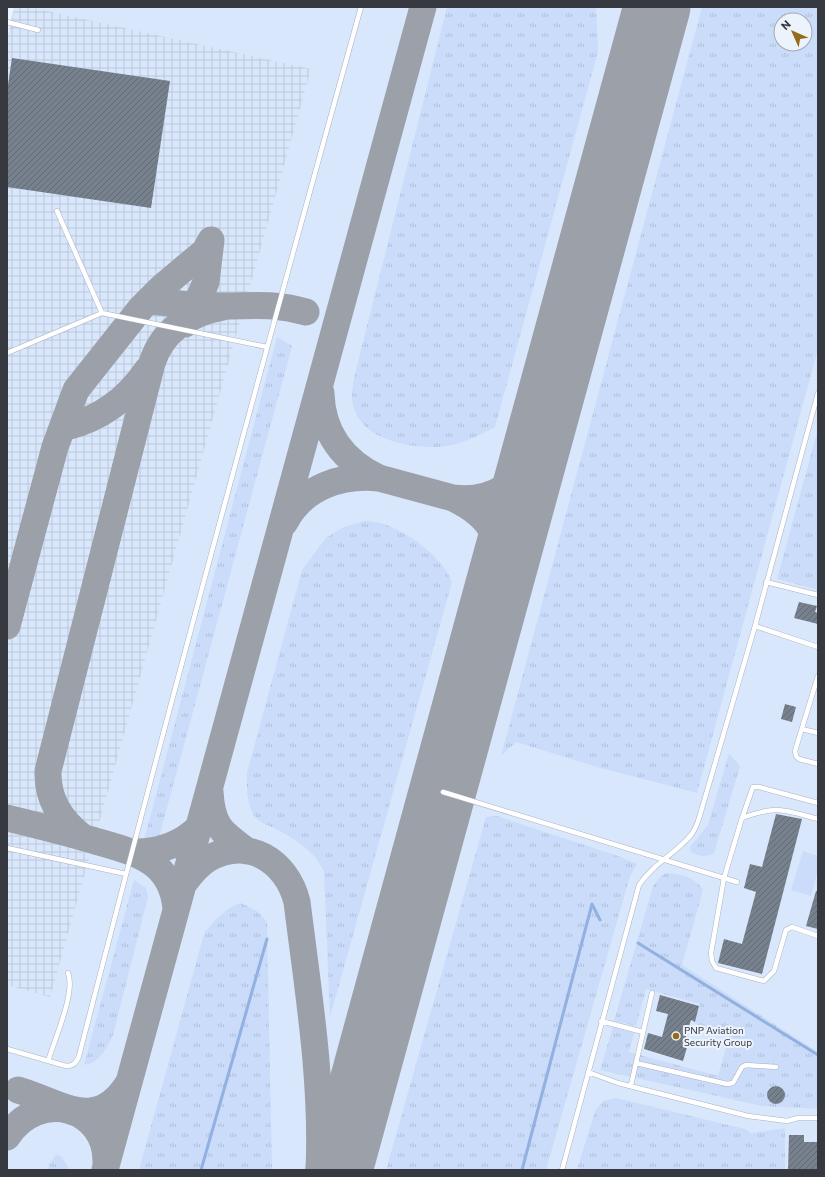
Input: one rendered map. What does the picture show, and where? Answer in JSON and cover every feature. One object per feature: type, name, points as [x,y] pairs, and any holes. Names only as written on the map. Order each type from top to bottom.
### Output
[{"type":"lane","points":[[7,1050],[71,1066],[77,1062],[267,347],[360,7]]},
{"type":"lane","points":[[7,22],[38,30]]},
{"type":"lane","points":[[57,211],[102,313]]},
{"type":"lane","points":[[7,353],[102,313],[267,347]]},
{"type":"lane","points":[[562,1170],[601,1021],[639,885],[647,872],[680,847],[692,834],[700,815],[755,626],[818,393]]},
{"type":"lane","points":[[766,582],[818,595]]},
{"type":"lane","points":[[755,626],[818,648]]},
{"type":"lane","points":[[818,676],[795,751],[796,756],[799,759],[818,764]]},
{"type":"lane","points":[[802,729],[818,734]]},
{"type":"lane","points":[[818,803],[759,787],[753,787],[724,878],[711,953],[712,961],[716,968],[764,981],[774,971],[786,930],[792,927],[818,936]]},
{"type":"lane","points":[[443,792],[737,882]]},
{"type":"lane","points":[[742,818],[762,810],[780,809],[818,819]]},
{"type":"lane","points":[[7,848],[126,874]]},
{"type":"lane","points":[[48,1061],[70,994],[68,973]]},
{"type":"lane","points":[[631,1085],[652,993]]},
{"type":"lane","points":[[601,1021],[643,1032]]},
{"type":"lane","points":[[636,1063],[727,1084],[733,1083],[742,1067],[746,1065],[776,1067]]},
{"type":"lane","points":[[588,1072],[618,1083],[631,1085],[748,1116],[787,1121],[798,1118],[818,1118]]},
{"type":"shaded area","points":[[14,7],[818,7],[818,1170],[7,1170],[7,41]]},
{"type":"shaded area","points":[[14,7],[29,7],[311,69],[50,997],[7,985],[7,41]]},
{"type":"green space","points":[[447,7],[596,7],[598,52],[495,427],[475,437],[453,445],[425,447],[383,438],[371,431],[362,422],[355,411],[352,392],[353,382]]},
{"type":"green space","points":[[702,7],[818,7],[818,349],[697,793],[597,767],[516,742],[501,756]]},
{"type":"green space","points":[[277,337],[292,346],[158,841],[143,844]]},
{"type":"green space","points":[[818,429],[818,590],[777,579]]},
{"type":"green space","points":[[365,521],[377,522],[390,526],[416,541],[439,561],[452,582],[330,1017],[324,872],[310,851],[281,832],[258,820],[251,810],[248,800],[247,773],[302,570],[326,538],[344,527]]},
{"type":"green space","points":[[729,753],[740,766],[714,853],[700,856],[691,852],[690,847],[708,825]]},
{"type":"green space","points":[[497,816],[618,856],[637,864],[630,876],[546,1170],[386,1170],[486,817]]},
{"type":"green space","points":[[803,851],[818,856],[818,870],[811,896],[791,890]]},
{"type":"green space","points":[[666,873],[677,874],[692,879],[703,890],[682,965],[818,1052],[818,1109],[762,1106],[600,1070],[613,1027],[634,1033],[629,1052],[718,1076],[730,1033],[695,1024],[700,1004],[646,989],[636,1026],[614,1021],[653,886],[659,878]]},
{"type":"green space","points":[[134,880],[146,888],[148,897],[113,1035],[99,1058],[84,1065]]},
{"type":"green space","points":[[241,903],[257,911],[267,922],[272,1170],[139,1170],[204,934],[220,916]]},
{"type":"green space","points":[[616,1098],[745,1129],[751,1133],[785,1128],[785,1170],[577,1170],[595,1111],[603,1101]]},
{"type":"green space","points":[[56,1155],[61,1156],[70,1170],[48,1170],[49,1164]]},
{"type":"building","points":[[12,58],[170,81],[151,208],[7,187],[7,91]]},
{"type":"building","points":[[799,602],[817,606],[815,612],[818,613],[818,624],[794,618]]},
{"type":"building","points":[[785,704],[796,707],[792,722],[781,719]]},
{"type":"building","points":[[776,814],[802,819],[762,974],[718,963],[724,939],[742,944],[756,892],[744,888],[750,864],[762,867]]},
{"type":"building","points":[[816,891],[818,891],[818,929],[806,926]]},
{"type":"building","points":[[660,995],[699,1006],[695,1022],[691,1020],[684,1043],[688,1044],[683,1061],[644,1049],[648,1033],[662,1037],[668,1014],[656,1011]]},
{"type":"building","points":[[776,1086],[782,1089],[785,1095],[782,1101],[776,1104],[770,1101],[767,1095],[770,1089]]},
{"type":"building","points":[[789,1135],[804,1135],[804,1142],[818,1142],[818,1170],[788,1170]]},
{"type":"waterway","points":[[592,904],[600,920]]},
{"type":"waterway","points":[[522,1170],[592,904]]},
{"type":"waterway","points":[[201,1170],[267,939]]},
{"type":"waterway","points":[[638,943],[818,1055]]},
{"type":"taxiway","points":[[105,1170],[423,7]]},
{"type":"taxiway","points":[[652,24],[654,7]]},
{"type":"taxiway","points":[[185,324],[206,282],[211,240]]},
{"type":"taxiway","points":[[7,626],[55,447],[76,390],[141,308],[162,287],[205,251],[211,240]]},
{"type":"taxiway","points":[[148,301],[205,306],[275,306],[306,312]]},
{"type":"taxiway","points":[[84,838],[62,817],[57,809],[50,791],[48,771],[152,363],[163,341],[179,324],[189,318],[223,307]]},
{"type":"taxiway","points":[[66,427],[90,419],[112,406],[131,390],[147,370]]},
{"type":"taxiway","points":[[285,522],[302,500],[325,485],[351,478],[379,478],[355,463],[337,444],[325,421],[321,393]]},
{"type":"taxiway","points":[[500,584],[498,555],[493,532],[479,514],[453,498],[468,499],[481,497],[504,488],[522,471],[537,449]]},
{"type":"taxiway","points":[[379,478],[453,498]]},
{"type":"taxiway","points":[[210,792],[211,804],[216,821],[224,833],[247,851]]},
{"type":"taxiway","points":[[7,818],[107,844],[136,854],[148,860],[158,868],[167,879],[173,892],[176,909]]},
{"type":"taxiway","points":[[135,852],[153,851],[170,846],[185,838],[199,827]]},
{"type":"taxiway","points":[[185,882],[198,866],[208,859],[223,853],[237,850],[264,856],[275,864],[292,887],[297,902],[314,1036],[319,1103],[319,1170]]},
{"type":"taxiway","points":[[18,1090],[63,1107],[91,1111],[104,1107],[117,1098],[129,1082]]},
{"type":"taxiway","points":[[7,1137],[20,1122],[36,1112],[52,1109],[69,1110],[84,1117],[96,1128],[104,1144],[106,1164]]},
{"type":"runway","points":[[339,1170],[657,7]]},
{"type":"place","name":"PNP Aviation Security Group","points":[[676,1036]]}]
